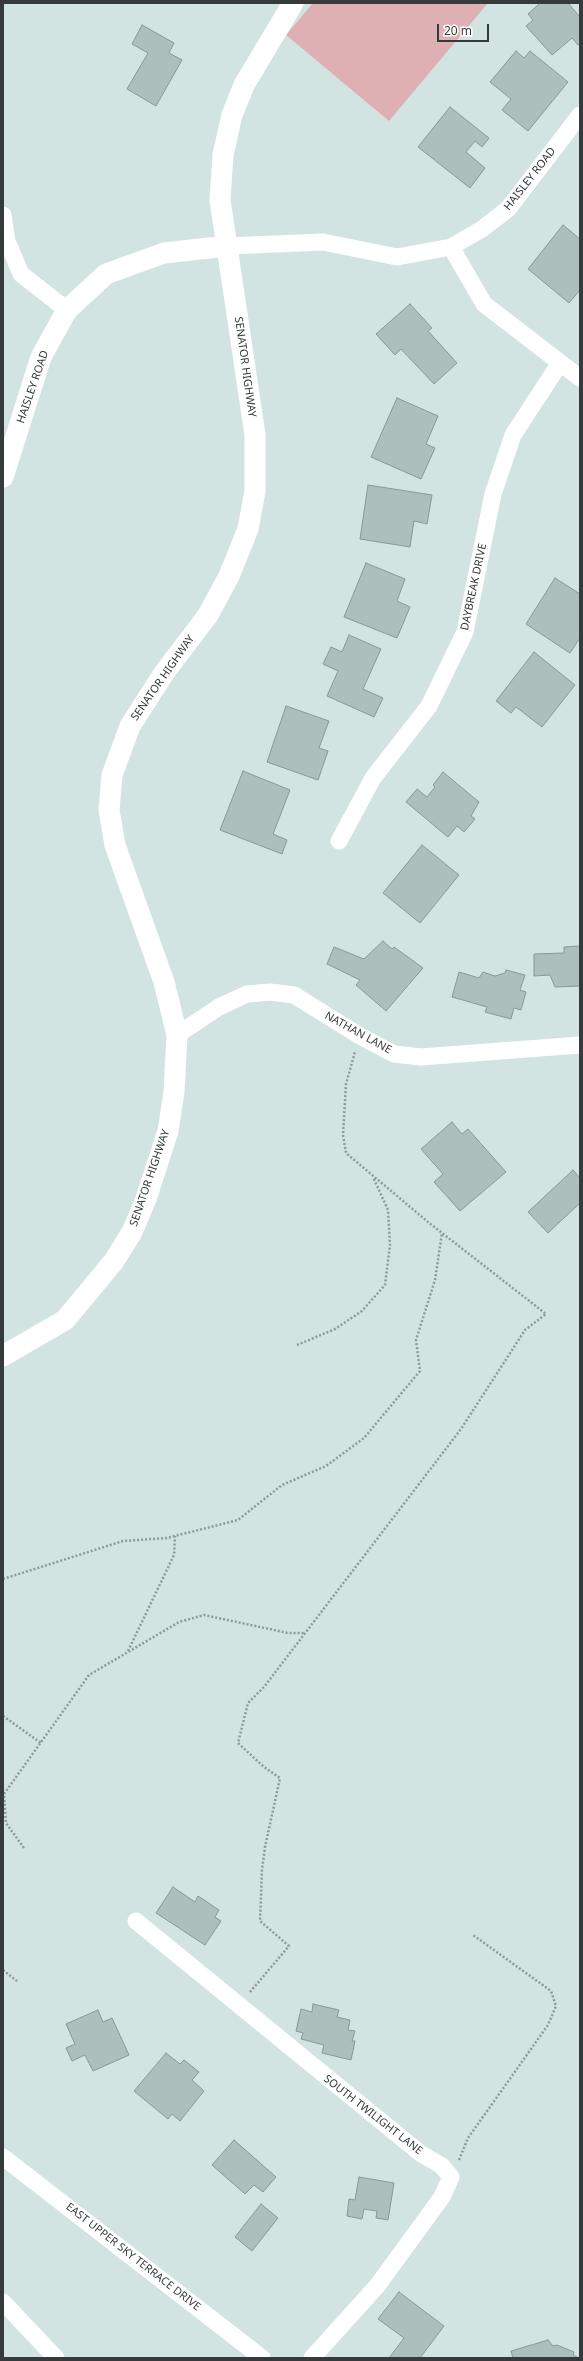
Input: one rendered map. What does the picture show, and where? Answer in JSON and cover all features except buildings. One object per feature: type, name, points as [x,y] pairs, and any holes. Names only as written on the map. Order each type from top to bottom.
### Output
[{"type":"street","name":"SENATOR HIGHWAY","points":[[3,1356],[65,1320],[97,1283],[132,1232],[146,1199],[168,1131],[174,1092],[177,1035],[164,982],[115,845],[109,810],[112,775],[130,726],[164,673],[208,615],[230,576],[248,529],[255,491],[255,435],[220,200],[223,155],[232,115],[244,85],[294,3]]},
{"type":"street","name":"HAISLEY ROAD","points":[[3,477],[41,357],[67,310],[106,274],[164,253],[227,246],[324,242],[397,257],[451,246],[482,229],[508,209],[580,115]]},
{"type":"street","points":[[3,215],[7,241],[21,274],[67,310]]},
{"type":"street","points":[[451,246],[484,304],[580,378]]},
{"type":"street","name":"DAYBREAK DRIVE","points":[[339,841],[373,778],[429,706],[465,632],[493,494],[513,435],[560,363]]},
{"type":"street","name":"NATHAN LANE","points":[[177,1035],[219,1007],[247,994],[270,992],[294,995],[360,1036],[394,1054],[421,1057],[580,1045]]},
{"type":"street","name":"SOUTH TWILIGHT LANE","points":[[136,1921],[420,2154],[442,2166],[451,2177]]},
{"type":"street","name":"EAST UPPER SKY TERRACE DRIVE","points":[[3,2157],[262,2358]]},
{"type":"street","points":[[312,2358],[377,2286],[442,2197],[451,2177]]},
{"type":"street","points":[[3,2302],[56,2358]]},
{"type":"path","points":[[238,2006],[288,1946],[260,1921],[265,1847],[280,1778],[264,1767],[238,1744],[248,1703],[264,1687],[460,1429],[525,1330],[546,1314],[442,1233],[346,1154],[343,1135],[346,1084],[360,1036]]},
{"type":"path","points":[[297,1345],[340,1326],[362,1311],[385,1285],[390,1245],[388,1210],[373,1177]]},
{"type":"path","points":[[3,1579],[123,1541],[175,1536],[238,1520],[282,1485],[326,1466],[364,1438],[420,1371],[416,1340],[435,1280],[442,1233]]},
{"type":"path","points":[[128,1651],[174,1555],[175,1536]]},
{"type":"path","points":[[24,1848],[6,1823],[4,1794],[89,1675],[180,1622],[204,1615],[288,1633],[305,1633]]},
{"type":"path","points":[[3,1716],[41,1743]]},
{"type":"path","points":[[451,2177],[468,2138],[548,2024],[556,2006],[551,1991],[473,1935]]},
{"type":"path","points":[[3,1970],[17,1981]]},
{"type":"shaded area","points":[[313,3],[488,3],[389,121],[286,35]]}]
